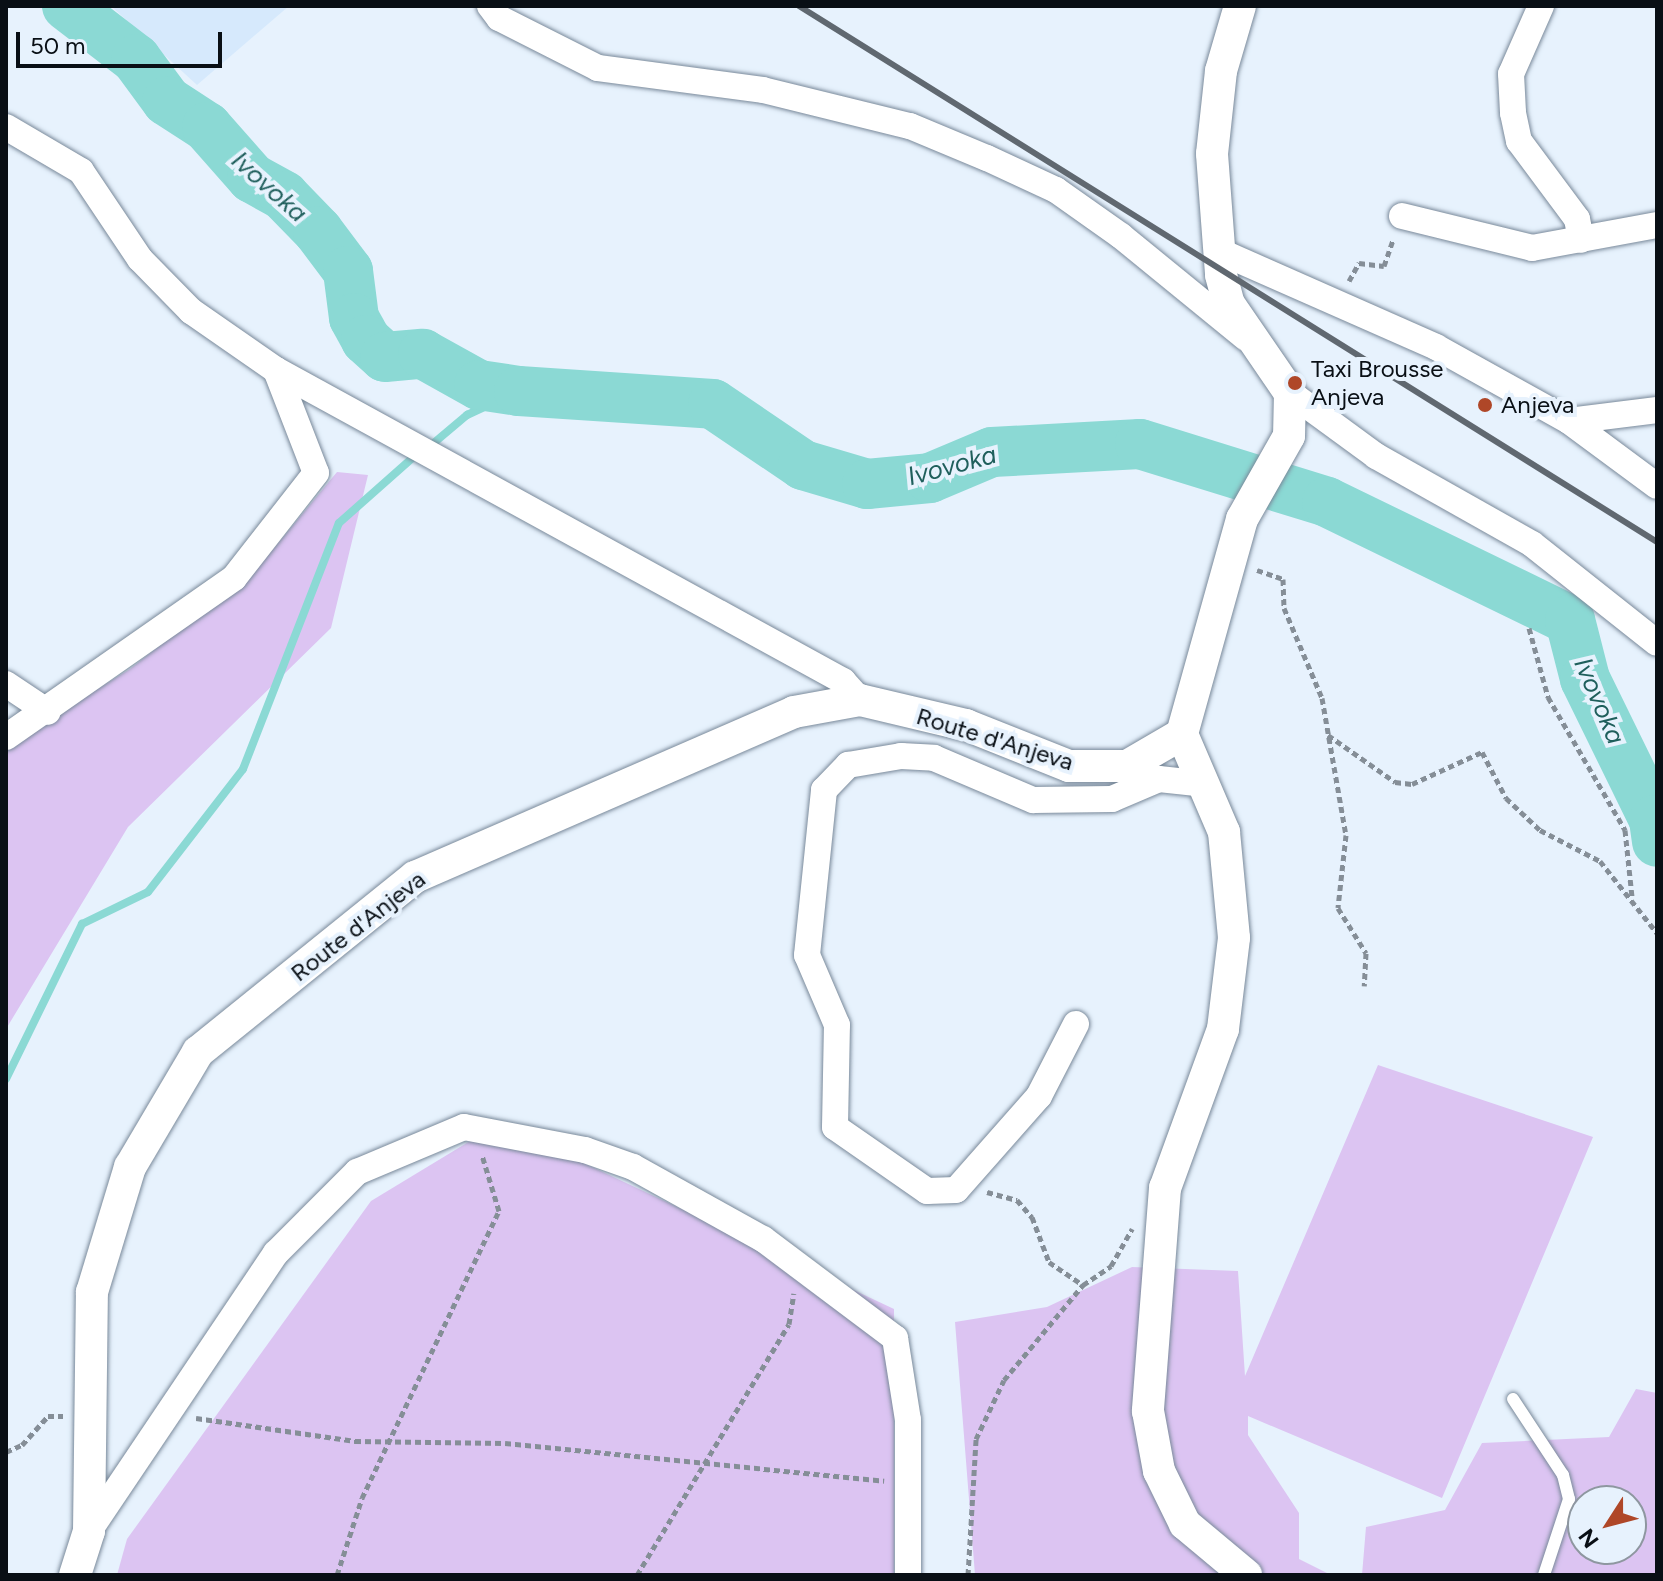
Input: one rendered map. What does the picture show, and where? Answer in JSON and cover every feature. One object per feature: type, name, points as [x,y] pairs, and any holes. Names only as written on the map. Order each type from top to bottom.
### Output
[{"type":"street","points":[[490,6],[499,18],[598,68],[763,90],[910,126],[987,158],[1056,190],[1108,226],[1258,348]]},
{"type":"street","points":[[1240,6],[1221,71],[1212,154],[1229,304],[1290,393],[1376,456],[1532,544],[1657,643]]},
{"type":"street","points":[[1541,6],[1511,74],[1513,113],[1530,162],[1577,219],[1581,240]]},
{"type":"street","points":[[6,127],[81,171],[140,259],[191,311],[276,370],[444,465],[843,681],[860,700]]},
{"type":"street","points":[[1402,216],[1532,248],[1657,225]]},
{"type":"street","points":[[1221,252],[1436,347],[1569,421],[1657,486]]},
{"type":"street","points":[[6,737],[48,712],[234,578],[316,473],[276,370]]},
{"type":"street","points":[[1246,1575],[1185,1524],[1159,1471],[1148,1411],[1148,1343],[1165,1188],[1223,1029],[1234,938],[1224,832],[1182,734],[1242,519],[1289,436],[1290,393]]},
{"type":"street","points":[[1569,421],[1657,410]]},
{"type":"street","points":[[6,684],[48,712]]},
{"type":"street","name":"Route d'Anjeva","points":[[75,1575],[89,1531],[92,1292],[130,1167],[198,1052],[415,877],[794,712],[860,700],[966,725],[1069,766],[1127,766],[1182,734]]},
{"type":"street","points":[[1076,1024],[1039,1096],[977,1172],[956,1190],[927,1191],[835,1127],[837,1025],[807,955],[824,790],[848,765],[901,756],[934,758],[1033,800],[1112,799],[1159,779],[1206,784]]},
{"type":"street","points":[[89,1531],[276,1253],[357,1172],[464,1127],[633,1167],[784,1255],[895,1338],[908,1420],[908,1575]]},
{"type":"lane","points":[[1513,1399],[1563,1475],[1569,1499],[1544,1575]]},
{"type":"path","points":[[1337,305],[1359,263],[1384,266],[1402,216]]},
{"type":"path","points":[[1229,563],[1283,579],[1284,608],[1322,698],[1346,835],[1338,908],[1366,953],[1364,986]]},
{"type":"path","points":[[1529,628],[1548,697],[1625,830],[1632,898]]},
{"type":"path","points":[[1327,734],[1395,782],[1412,784],[1482,752],[1506,798],[1540,830],[1600,861],[1657,933]]},
{"type":"path","points":[[337,1575],[390,1437],[499,1211],[482,1157],[492,1132]]},
{"type":"path","points":[[977,1172],[987,1193],[1017,1200],[1049,1262],[1083,1285]]},
{"type":"path","points":[[968,1575],[976,1439],[1004,1380],[1083,1285],[1111,1266],[1165,1188]]},
{"type":"path","points":[[637,1575],[701,1463],[789,1324],[796,1279],[784,1255]]},
{"type":"path","points":[[170,1413],[355,1441],[390,1437],[701,1463],[757,1474],[878,1477],[908,1497]]},
{"type":"path","points":[[6,1452],[55,1414],[90,1426]]},
{"type":"shaded area","points":[[111,6],[289,6],[197,85]]},
{"type":"shaded area","points":[[337,472],[368,475],[331,628],[128,827],[6,1029],[6,746],[130,669],[256,570]]},
{"type":"shaded area","points":[[1378,1065],[1593,1137],[1442,1498],[1248,1416],[1248,1435],[1299,1513],[1299,1559],[1331,1575],[975,1575],[955,1322],[1047,1307],[1132,1267],[1238,1271],[1245,1376]]},
{"type":"shaded area","points":[[470,1141],[573,1158],[894,1309],[894,1575],[117,1575],[127,1539],[371,1201]]},
{"type":"shaded area","points":[[1636,1389],[1657,1393],[1657,1575],[1362,1575],[1366,1527],[1445,1510],[1482,1443],[1609,1437]]},
{"type":"waterway","name":"Ivovoka","points":[[67,6],[136,59],[167,101],[207,127],[252,178],[284,196],[318,231],[348,271],[354,318],[366,340],[385,357],[423,354],[479,385],[519,391],[713,404],[803,465],[867,484],[930,478],[992,452],[1140,444],[1327,502],[1570,620],[1585,679],[1654,820],[1657,842]]},
{"type":"waterway","points":[[429,447],[467,415],[519,391]]},
{"type":"waterway","points":[[6,1079],[82,924],[148,892],[243,769],[339,523],[417,454]]},
{"type":"railway","points":[[799,6],[1657,542]]},
{"type":"place","name":"Taxi Brousse Anjeva","points":[[1295,383]]},
{"type":"place","name":"Anjeva","points":[[1485,405]]}]
